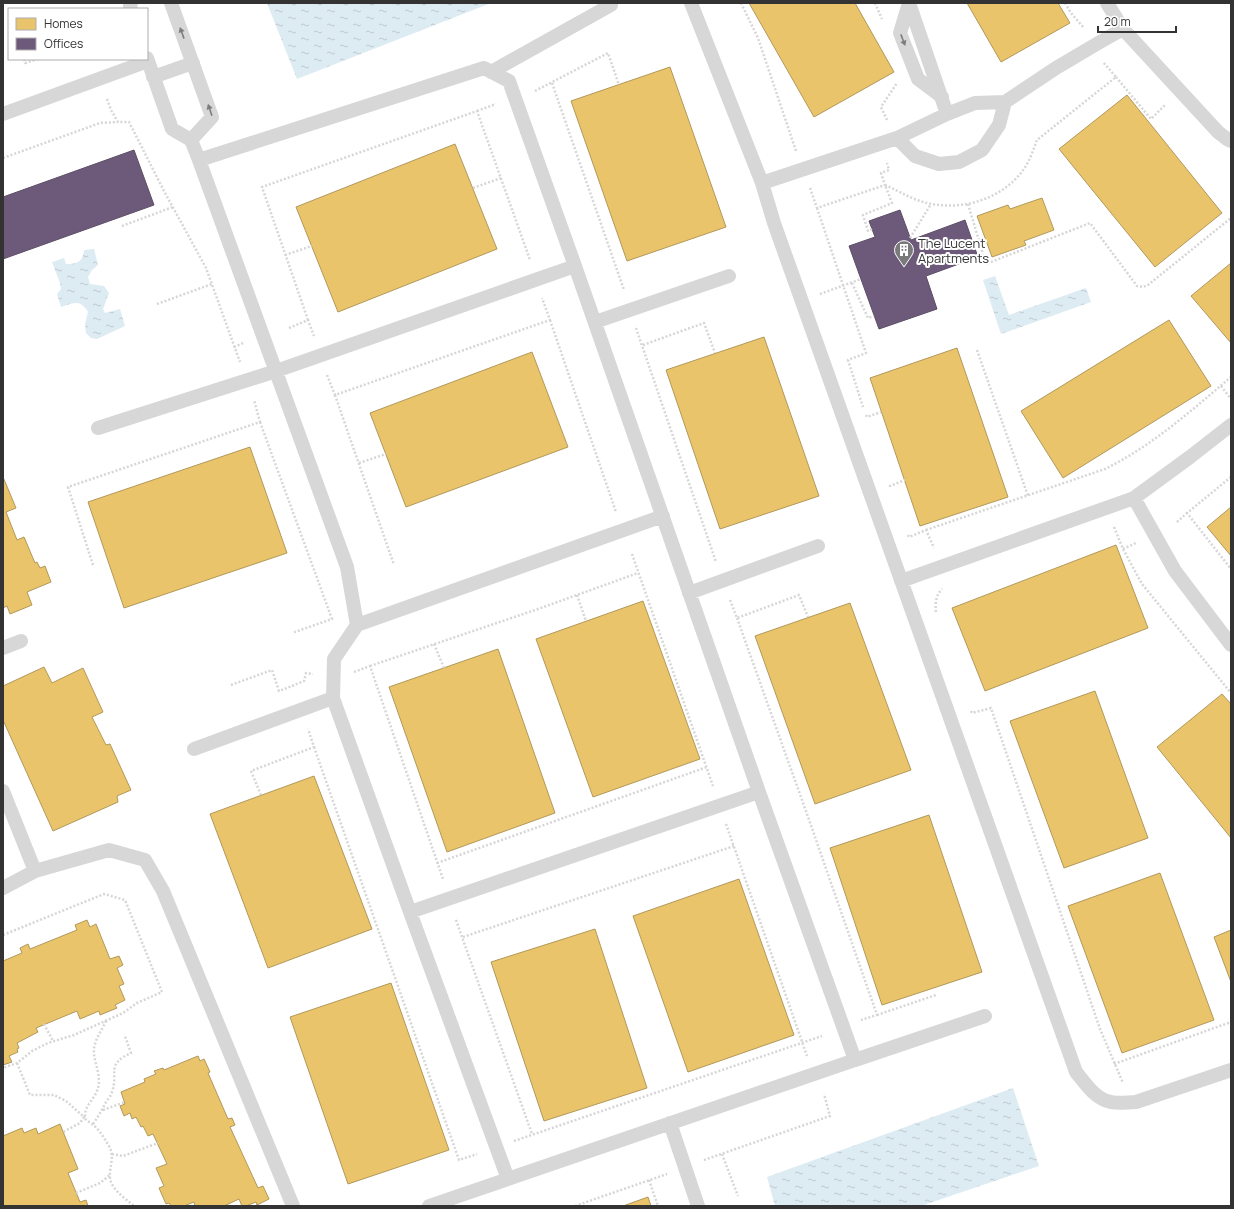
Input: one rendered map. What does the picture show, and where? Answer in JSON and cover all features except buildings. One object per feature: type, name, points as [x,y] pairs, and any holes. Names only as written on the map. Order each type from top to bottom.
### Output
[{"type":"lane","points":[[171,3],[212,117],[191,140]]},
{"type":"lane","points":[[691,3],[762,183],[774,223],[1076,1072],[1095,1095],[1110,1102],[1136,1102],[1231,1070]]},
{"type":"lane","points":[[909,3],[900,33],[918,79],[942,97],[947,114]]},
{"type":"lane","points":[[1107,3],[1123,29],[1218,132],[1231,141]]},
{"type":"lane","points":[[491,72],[611,5]]},
{"type":"lane","points":[[762,183],[897,138],[947,114],[975,103],[1004,102],[1062,64],[1123,29]]},
{"type":"lane","points":[[3,114],[147,60],[172,128],[191,140],[199,160],[347,567],[357,625]]},
{"type":"lane","points":[[153,77],[193,63]]},
{"type":"lane","points":[[199,160],[484,68],[509,81],[759,792],[855,1060]]},
{"type":"lane","points":[[897,138],[915,156],[939,164],[959,162],[982,150],[999,126],[1004,102]]},
{"type":"lane","points":[[98,428],[276,371],[575,266]]},
{"type":"lane","points":[[595,322],[729,276]]},
{"type":"lane","points":[[902,581],[1134,498],[1190,458],[1231,425]]},
{"type":"lane","points":[[1134,498],[1175,571],[1231,644]]},
{"type":"lane","points":[[508,1180],[333,698],[334,659],[357,625],[663,516]]},
{"type":"lane","points":[[689,593],[818,546]]},
{"type":"lane","points":[[3,648],[21,641]]},
{"type":"lane","points":[[194,749],[333,698]]},
{"type":"lane","points":[[3,791],[35,872]]},
{"type":"lane","points":[[410,912],[759,792]]},
{"type":"lane","points":[[3,888],[35,872],[109,850],[145,860],[163,891],[293,1206]]},
{"type":"lane","points":[[430,1206],[985,1016]]},
{"type":"lane","points":[[670,1123],[698,1206]]},
{"type":"path","points":[[741,3],[758,38],[798,156]]},
{"type":"path","points":[[1065,3],[1071,13],[1086,29]]},
{"type":"path","points":[[532,92],[608,53],[619,85]]},
{"type":"path","points":[[24,60],[25,63],[35,60]]},
{"type":"path","points":[[1103,61],[1151,119],[1166,105]]},
{"type":"path","points":[[817,208],[885,184],[902,193],[931,204],[946,206],[973,204],[989,198],[1009,184],[1021,172],[1031,156],[1037,140],[1116,77]]},
{"type":"path","points":[[552,83],[624,291]]},
{"type":"path","points":[[107,99],[118,122]]},
{"type":"path","points":[[315,338],[262,187],[499,104]]},
{"type":"path","points":[[477,111],[532,267]]},
{"type":"path","points":[[3,158],[100,123],[129,122],[206,268],[241,366]]},
{"type":"path","points":[[872,229],[868,231],[863,215],[892,203],[881,173],[889,170],[886,162]]},
{"type":"path","points":[[473,188],[501,178]]},
{"type":"path","points":[[809,187],[866,353],[848,360],[867,417],[881,412]]},
{"type":"path","points":[[910,238],[931,204]]},
{"type":"path","points":[[968,204],[986,264],[1090,222],[1137,286],[1143,287],[1231,218]]},
{"type":"path","points":[[122,226],[173,207]]},
{"type":"path","points":[[285,255],[312,246]]},
{"type":"path","points":[[802,301],[861,279]]},
{"type":"path","points":[[852,282],[868,318],[874,316]]},
{"type":"path","points":[[157,304],[212,284]]},
{"type":"path","points":[[542,298],[618,519]]},
{"type":"path","points":[[289,328],[308,320]]},
{"type":"path","points":[[335,395],[550,320]]},
{"type":"path","points":[[642,345],[704,323],[715,353]]},
{"type":"path","points":[[635,325],[717,562]]},
{"type":"path","points":[[977,350],[1028,496]]},
{"type":"path","points":[[328,375],[394,566]]},
{"type":"path","points":[[906,530],[909,537],[1105,469],[1150,443],[1231,378]]},
{"type":"path","points":[[1221,386],[1231,399]]},
{"type":"path","points":[[254,400],[260,422],[332,619],[292,633]]},
{"type":"path","points":[[93,565],[68,487],[260,422]]},
{"type":"path","points":[[359,463],[386,454]]},
{"type":"path","points":[[1177,522],[1231,477]]},
{"type":"path","points":[[892,492],[890,486],[904,480]]},
{"type":"path","points":[[1187,513],[1231,569]]},
{"type":"path","points":[[1114,525],[1124,549],[1142,584],[1231,693]]},
{"type":"path","points":[[926,530],[934,548]]},
{"type":"path","points":[[1124,549],[1137,542]]},
{"type":"path","points":[[632,554],[714,789]]},
{"type":"path","points":[[349,674],[638,573]]},
{"type":"path","points":[[938,617],[935,610],[936,600],[939,592],[947,585]]},
{"type":"path","points":[[577,595],[586,621]]},
{"type":"path","points":[[737,618],[799,595],[808,618]]},
{"type":"path","points":[[729,596],[877,1015]]},
{"type":"path","points":[[434,644],[444,668]]},
{"type":"path","points":[[370,666],[445,884]]},
{"type":"path","points":[[230,685],[272,670],[279,691],[304,681],[306,673],[313,674]]},
{"type":"path","points":[[292,686],[295,692]]},
{"type":"path","points":[[969,706],[972,713],[990,708],[1100,1029],[1123,1083]]},
{"type":"path","points":[[307,727],[459,1160],[477,1154]]},
{"type":"path","points":[[261,795],[251,771],[314,747]]},
{"type":"path","points":[[437,863],[707,767]]},
{"type":"path","points":[[726,824],[809,1062]]},
{"type":"path","points":[[463,937],[734,846]]},
{"type":"path","points":[[3,936],[104,894],[125,900],[162,992],[137,1003],[123,1013],[74,1035],[53,1041],[32,1051],[17,1063],[3,1068]]},
{"type":"path","points":[[456,920],[532,1134]]},
{"type":"path","points":[[857,1022],[936,995]]},
{"type":"path","points":[[63,1132],[80,1123],[97,1091],[100,1080],[94,1051],[95,1044],[106,1020]]},
{"type":"path","points":[[1114,1064],[1231,1022]]},
{"type":"path","points":[[44,1024],[53,1041]]},
{"type":"path","points":[[93,1124],[112,1094],[114,1087],[114,1069],[116,1063],[131,1053],[125,1036]]},
{"type":"path","points":[[512,1141],[822,1036]]},
{"type":"path","points":[[17,1063],[30,1095],[54,1094],[66,1101],[86,1120],[93,1124],[110,1148],[112,1154],[110,1175],[111,1181],[121,1195],[134,1206]]},
{"type":"path","points":[[703,1160],[830,1116],[824,1094]]},
{"type":"path","points":[[102,1111],[124,1102]]},
{"type":"path","points":[[112,1154],[123,1156],[158,1143]]},
{"type":"path","points":[[722,1154],[738,1196]]},
{"type":"path","points":[[575,1206],[669,1173]]},
{"type":"path","points":[[76,1193],[100,1183],[110,1175]]},
{"type":"path","points":[[649,1180],[658,1206]]},
{"type":"water","points":[[267,3],[491,3],[297,79]]},
{"type":"water","points":[[94,249],[98,265],[92,270],[88,277],[90,284],[104,286],[109,293],[103,309],[105,313],[120,309],[125,326],[97,339],[91,338],[86,333],[85,324],[88,312],[82,305],[73,303],[61,307],[57,294],[61,289],[60,283],[52,262],[64,258],[66,264],[73,264],[81,260],[84,250]]},
{"type":"water","points":[[995,276],[1009,315],[1086,288],[1091,302],[1001,334],[983,280]]},
{"type":"water","points":[[1013,1088],[1039,1166],[921,1206],[775,1206],[767,1177]]},
{"type":"place","name":"The Lucent Apartments","points":[[904,267]]}]
